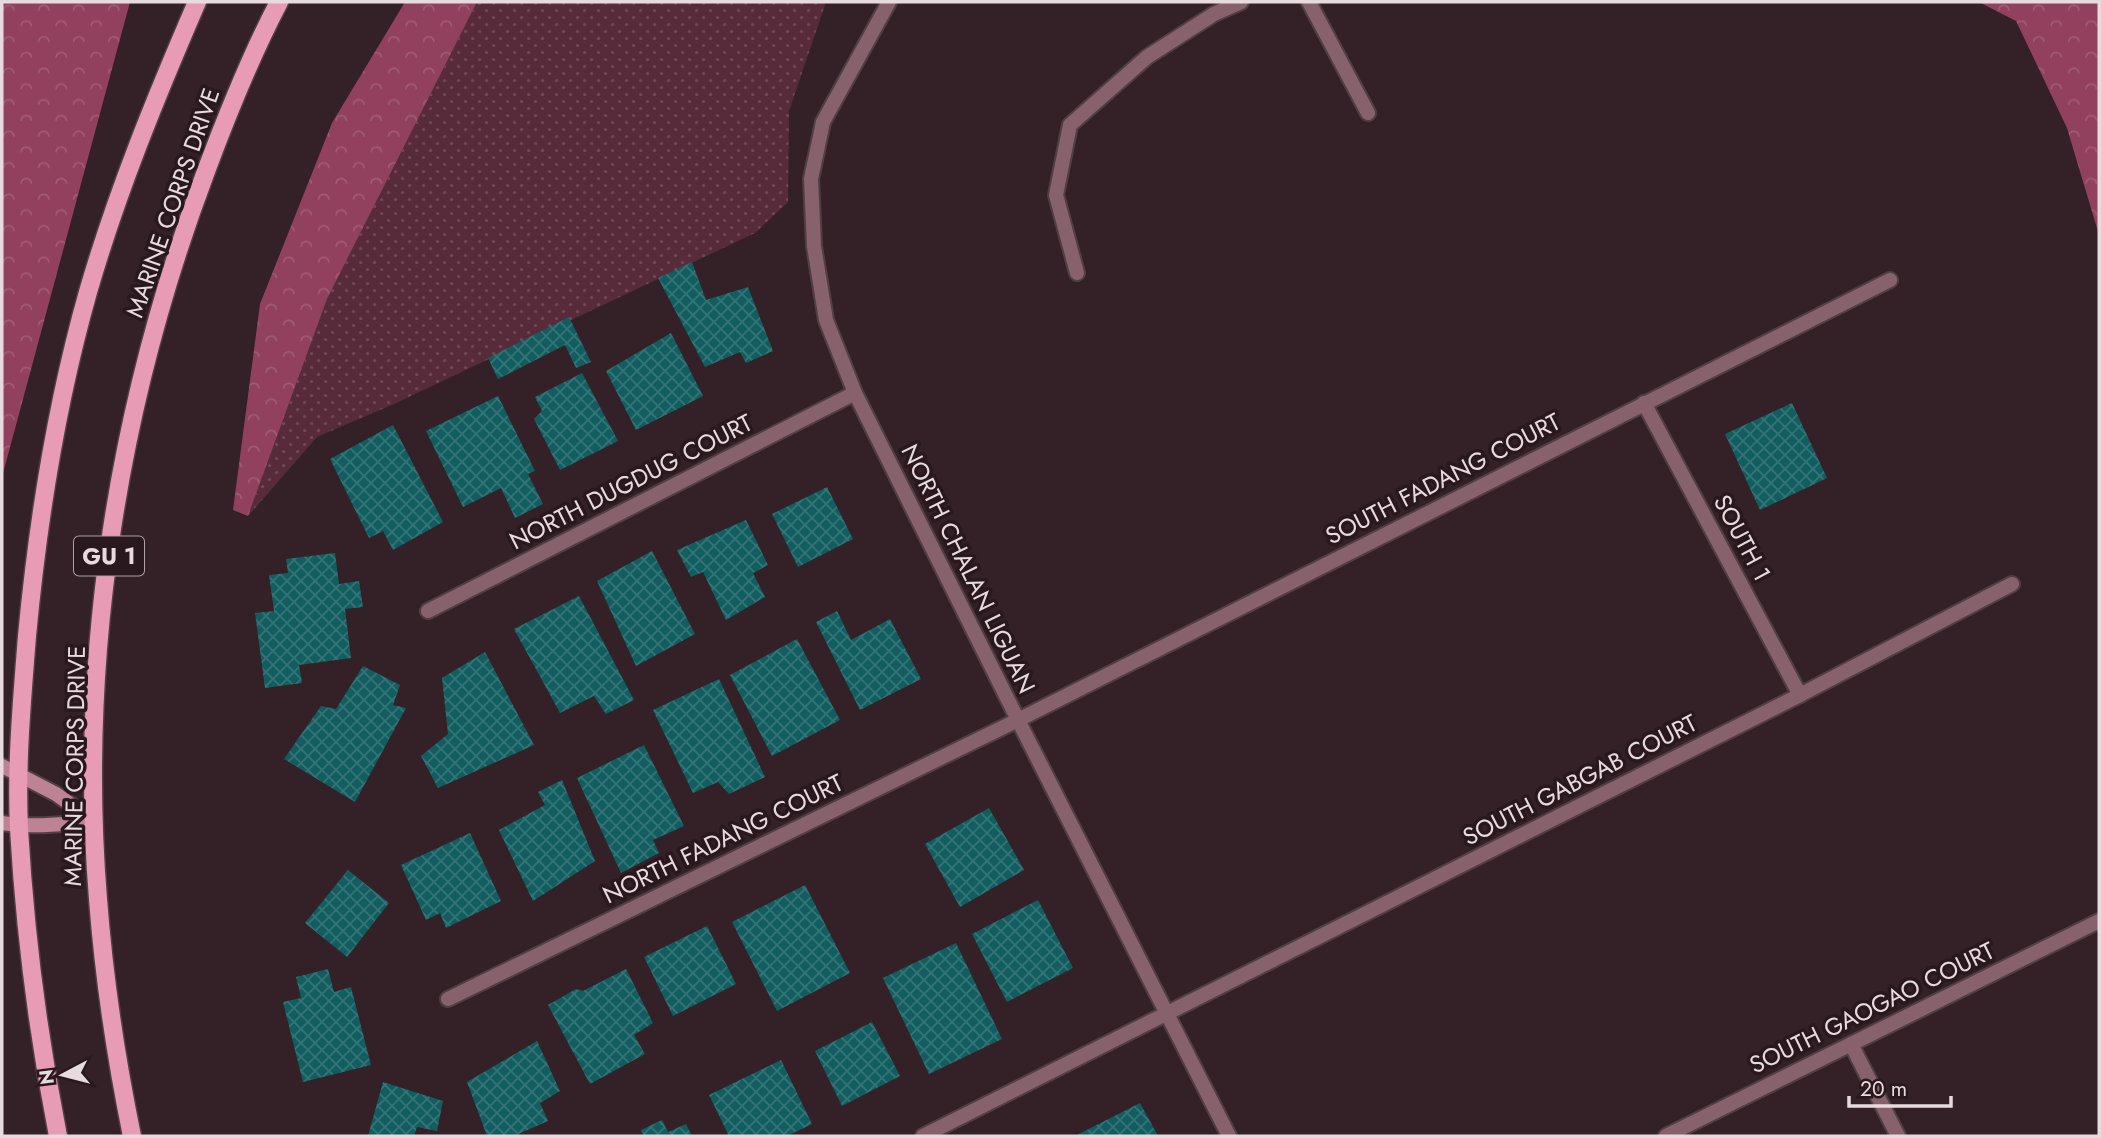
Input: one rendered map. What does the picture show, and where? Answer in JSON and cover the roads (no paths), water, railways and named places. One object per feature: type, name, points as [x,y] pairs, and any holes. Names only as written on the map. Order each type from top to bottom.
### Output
[{"type":"main road","name":"GU 1","points":[[58,1136],[10,824],[20,774],[22,699],[43,497],[62,390],[88,291],[119,196],[156,98],[197,2]]},
{"type":"main road","name":"MARINE CORPS DRIVE","points":[[132,1136],[108,996],[97,898],[94,821],[95,702],[114,509],[134,406],[158,312],[188,220],[228,114],[279,2]]},
{"type":"main road","points":[[2,766],[56,794],[94,821]]},
{"type":"main road","points":[[10,824],[57,825],[94,821]]},
{"type":"street","name":"NORTH CHALAN LIGUAN","points":[[889,2],[823,122],[811,179],[814,246],[826,320],[855,393],[1229,1136]]},
{"type":"street","points":[[1077,273],[1056,195],[1070,125],[1147,57],[1214,14],[1241,2]]},
{"type":"street","points":[[1309,2],[1368,113]]},
{"type":"street","name":"SOUTH FADANG COURT","points":[[1018,720],[1890,280]]},
{"type":"street","name":"NORTH DUGDUG COURT","points":[[428,611],[855,393]]},
{"type":"street","name":"SOUTH 1","points":[[1644,402],[1800,695]]},
{"type":"street","name":"SOUTH GABGAB COURT","points":[[923,1136],[1800,695],[2012,584]]},
{"type":"street","name":"NORTH FADANG COURT","points":[[448,999],[1018,720]]},
{"type":"street","name":"SOUTH GAOGAO COURT","points":[[1666,1136],[2099,920]]},
{"type":"street","points":[[1851,1044],[1898,1136]]}]
